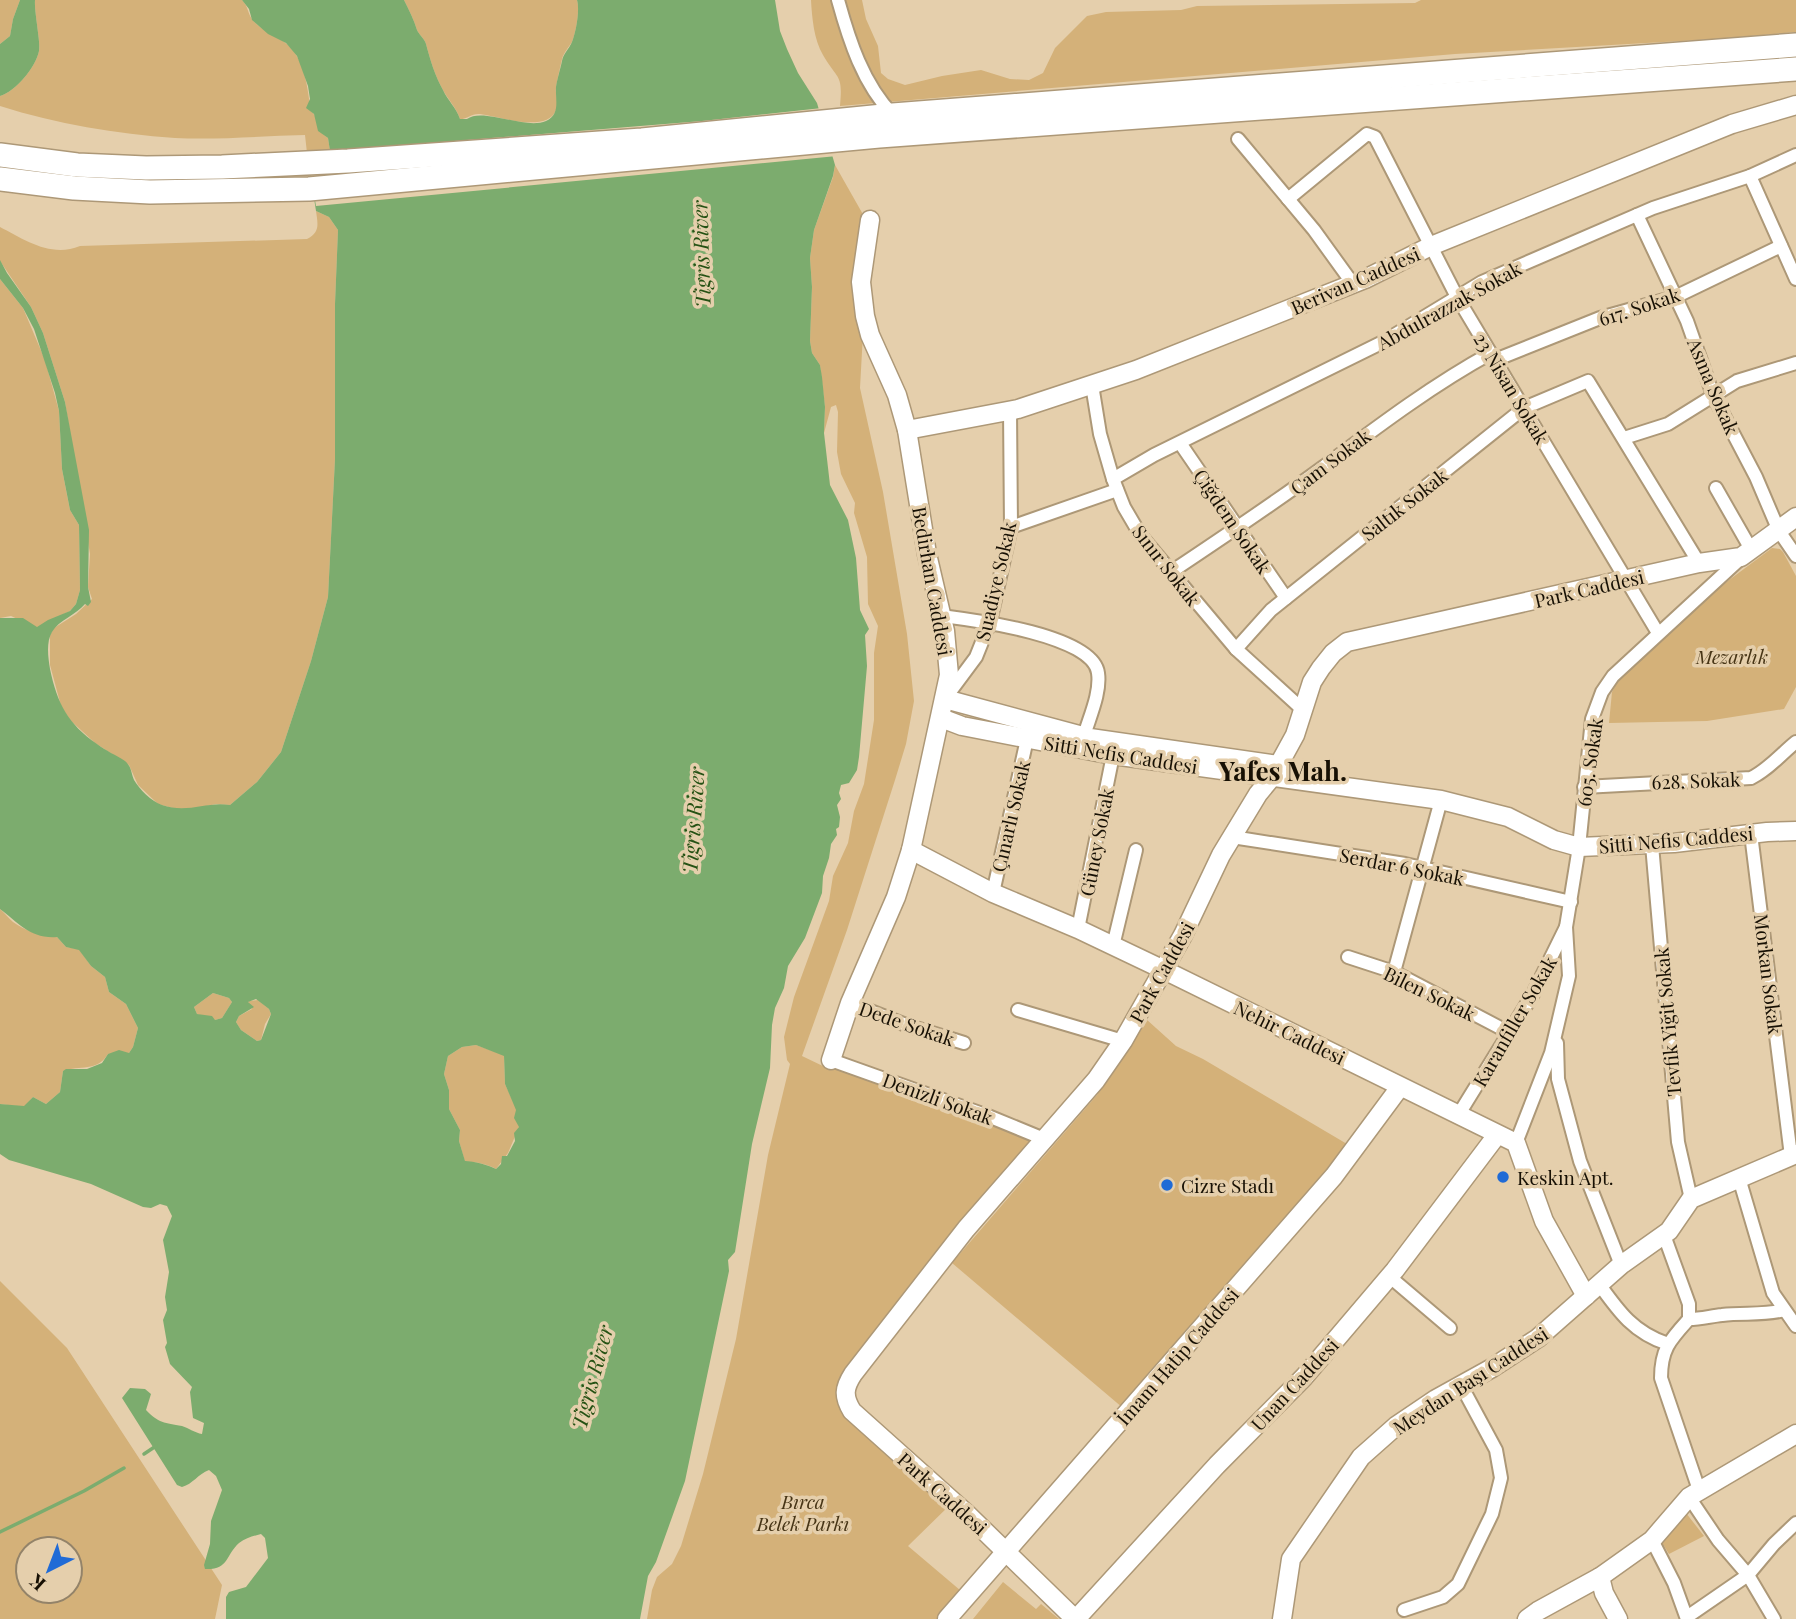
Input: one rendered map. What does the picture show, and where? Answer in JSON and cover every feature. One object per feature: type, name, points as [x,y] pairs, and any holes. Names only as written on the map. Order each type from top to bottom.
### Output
[{"type":"highway","points":[[0,155],[109,167],[222,167],[305,163],[642,141],[1796,45]]},
{"type":"highway","points":[[0,179],[74,188],[150,192],[309,189],[882,122],[1796,69]]},
{"type":"street","points":[[838,0],[859,61],[882,103],[882,122]]},
{"type":"street","name":"Berivan Caddesi","points":[[907,430],[1010,410],[1092,385],[1353,284],[1431,246],[1732,124],[1796,105]]},
{"type":"street","name":"23 Nisan Sokak","points":[[1288,199],[1367,134],[1375,137],[1457,297],[1658,633]]},
{"type":"street","points":[[1238,139],[1314,230],[1353,284]]},
{"type":"street","name":"Abdulrazzak Sokak","points":[[1011,527],[1115,484],[1180,443],[1383,342],[1493,277],[1637,215],[1750,176],[1796,155]]},
{"type":"street","points":[[1750,176],[1796,279]]},
{"type":"street","name":"Asma Sokak","points":[[1637,215],[1687,321],[1713,395],[1756,477],[1779,531],[1796,556]]},
{"type":"street","name":"Bedirhan Caddesi","points":[[831,1059],[850,1003],[896,897],[911,850],[949,676],[945,631],[926,554],[907,430],[897,395],[870,335],[865,317],[861,282],[870,220]]},
{"type":"street","name":"617. Sokak","points":[[1493,356],[1600,318],[1675,297],[1781,246]]},
{"type":"street","name":"Çam Sokak","points":[[1171,572],[1378,424],[1455,373],[1493,356]]},
{"type":"street","points":[[1699,563],[1623,438],[1668,424],[1737,380],[1796,363]]},
{"type":"street","name":"Saltık Sokak","points":[[1236,649],[1271,610],[1524,408],[1588,382],[1623,438]]},
{"type":"street","name":"Sınır Sokak","points":[[1092,385],[1100,434],[1115,484],[1140,536],[1236,649],[1302,709]]},
{"type":"street","name":"Suadiye Sokak","points":[[945,699],[976,657],[989,622],[1011,527],[1010,410]]},
{"type":"street","name":"Çiğdem Sokak","points":[[1180,443],[1286,598]]},
{"type":"street","points":[[1716,488],[1747,554]]},
{"type":"street","name":"Park Caddesi","points":[[1075,1619],[1006,1550],[852,1411],[845,1391],[864,1357],[958,1239],[1096,1080],[1123,1041],[1164,970],[1232,837],[1295,735],[1312,682],[1333,653],[1347,642],[1747,554],[1796,517]]},
{"type":"street","name":"605. Sokak","points":[[1516,1143],[1551,1053],[1570,976],[1566,927],[1579,847],[1592,719],[1602,692],[1613,676],[1658,633],[1747,554]]},
{"type":"street","points":[[942,616],[989,622],[1078,649],[1091,660],[1098,671],[1097,686],[1084,736]]},
{"type":"street","points":[[945,699],[1084,736],[1275,771]]},
{"type":"street","name":"Sitti Nefis Caddesi","points":[[941,718],[962,726],[1113,755],[1275,771],[1441,800],[1508,817],[1554,840],[1579,847],[1652,845],[1796,831]]},
{"type":"street","name":"Çınarlı Sokak","points":[[993,893],[1027,739]]},
{"type":"street","name":"628. Sokak","points":[[1584,787],[1751,778],[1764,772],[1796,742]]},
{"type":"street","name":"Güney Sokak","points":[[1078,929],[1113,755]]},
{"type":"street","points":[[1394,972],[1441,800]]},
{"type":"street","name":"Morkan Sokak","points":[[1751,834],[1794,1155]]},
{"type":"street","name":"Serdar 6 Sokak","points":[[1232,837],[1423,868],[1572,902]]},
{"type":"street","name":"Tevfik Yiğit Sokak","points":[[1652,845],[1678,1142],[1691,1199]]},
{"type":"street","name":"Nehir Caddesi","points":[[911,850],[993,893],[1164,970],[1516,1143]]},
{"type":"street","points":[[1113,946],[1136,850]]},
{"type":"street","name":"Karanfiller Sokak","points":[[1459,1114],[1533,995],[1566,927]]},
{"type":"street","name":"Bilen Sokak","points":[[1348,957],[1394,972],[1510,1032]]},
{"type":"street","name":"Dede Sokak","points":[[850,1003],[906,1025],[964,1043]]},
{"type":"street","points":[[1018,1010],[1123,1041]]},
{"type":"street","points":[[1557,1028],[1558,1079],[1577,1149],[1621,1265]]},
{"type":"street","name":"Denizli Sokak","points":[[831,1059],[1044,1139]]},
{"type":"street","name":"İmam Hatip Caddesi","points":[[947,1619],[1334,1176],[1400,1087]]},
{"type":"street","name":"Unan Caddesi","points":[[1075,1619],[1217,1465],[1304,1377],[1390,1276],[1497,1135]]},
{"type":"street","points":[[1516,1143],[1544,1221],[1593,1290],[1614,1305],[1642,1334],[1668,1345]]},
{"type":"street","points":[[1691,1199],[1794,1155]]},
{"type":"street","points":[[1739,1178],[1773,1293],[1796,1326]]},
{"type":"street","name":"Meydan Başı Caddesi","points":[[1282,1619],[1291,1559],[1361,1457],[1396,1426],[1436,1399],[1538,1338],[1621,1265],[1669,1231],[1691,1199]]},
{"type":"street","points":[[1664,1235],[1689,1304],[1689,1319]]},
{"type":"street","points":[[1390,1276],[1450,1328]]},
{"type":"street","points":[[1774,1619],[1748,1575],[1718,1540],[1694,1493],[1661,1378],[1661,1359],[1674,1334],[1689,1319],[1724,1314],[1768,1314],[1784,1310]]},
{"type":"street","points":[[1404,1610],[1443,1597],[1458,1584],[1492,1514],[1501,1478],[1496,1450],[1461,1385]]},
{"type":"street","points":[[1527,1619],[1600,1577],[1652,1540],[1694,1493],[1796,1434]]},
{"type":"street","points":[[1652,1540],[1674,1583],[1687,1618],[1748,1575],[1796,1523]]},
{"type":"street","points":[[1600,1577],[1604,1593],[1618,1619]]},
{"type":"green space","points":[[0,0],[20,0],[10,36],[0,44]]},
{"type":"green space","points":[[35,0],[242,0],[255,23],[283,41],[297,55],[304,73],[311,111],[320,130],[328,138],[330,151],[307,153],[305,135],[207,139],[153,136],[65,123],[0,106],[0,96],[18,84],[37,57],[39,47]]},
{"type":"green space","points":[[404,0],[577,0],[575,33],[562,58],[556,88],[557,107],[551,117],[543,121],[521,122],[475,114],[460,119],[440,85],[425,42]]},
{"type":"green space","points":[[811,0],[862,0],[866,19],[878,46],[881,73],[888,79],[905,85],[981,70],[1010,79],[1029,80],[1043,73],[1055,48],[1087,16],[1106,12],[1181,10],[1197,6],[1415,3],[1421,0],[1796,0],[1796,32],[1455,54],[840,106],[840,82],[817,43]]},
{"type":"green space","name":"Bırca Belek Parkı","points":[[835,165],[869,225],[860,388],[883,492],[907,634],[914,701],[906,744],[895,780],[847,930],[802,1056],[827,1068],[831,1060],[1044,1139],[845,1397],[953,1502],[908,1546],[967,1596],[947,1619],[647,1619],[657,1577],[672,1564],[681,1546],[703,1474],[736,1339],[768,1155],[790,1064],[784,1037],[794,997],[829,901],[833,876],[848,843],[854,811],[864,784],[874,720],[874,653],[878,626],[868,604],[867,557],[854,513],[855,503],[841,474],[837,452],[836,405],[831,407],[824,433],[825,407],[820,365],[812,353],[810,341],[810,258],[814,230]]},
{"type":"green space","points":[[316,211],[329,217],[338,230],[335,459],[328,597],[311,661],[281,752],[257,782],[230,805],[176,809],[158,804],[138,785],[129,765],[95,743],[70,720],[61,706],[50,665],[50,635],[54,628],[76,614],[92,599],[88,587],[90,554],[65,402],[43,333],[31,307],[0,261],[0,227],[38,246],[59,250],[80,246],[307,239],[317,228]]},
{"type":"green space","points":[[0,279],[23,308],[45,360],[59,411],[62,469],[70,510],[79,525],[80,590],[76,604],[70,611],[37,628],[11,616],[0,618]]},
{"type":"green space","name":"Mezarlık","points":[[1772,548],[1783,552],[1796,576],[1796,687],[1784,709],[1707,721],[1609,723],[1612,692],[1618,681],[1705,598]]},
{"type":"green space","points":[[0,909],[23,928],[40,935],[57,937],[66,947],[79,949],[91,966],[105,977],[109,992],[126,1004],[138,1028],[129,1053],[108,1054],[104,1060],[93,1066],[63,1071],[60,1092],[46,1104],[33,1097],[24,1107],[0,1104]]},
{"type":"green space","points":[[213,993],[229,998],[232,1002],[222,1018],[215,1020],[197,1014],[194,1007]]},
{"type":"green space","points":[[258,1000],[271,1014],[261,1040],[257,1041],[241,1030],[236,1022],[239,1016],[252,1009],[249,1001]]},
{"type":"green space","name":"Cizre Stadı","points":[[1146,1019],[1176,1046],[1203,1059],[1347,1144],[1281,1226],[1123,1408],[952,1263],[1097,1095]]},
{"type":"green space","points":[[476,1045],[504,1055],[505,1084],[517,1110],[519,1127],[508,1153],[496,1169],[465,1162],[459,1141],[460,1130],[449,1109],[449,1090],[444,1074],[448,1056],[462,1047]]},
{"type":"green space","points":[[0,1281],[67,1348],[222,1585],[215,1619],[0,1619]]},
{"type":"green space","points":[[1686,1513],[1704,1536],[1669,1554],[1661,1541]]},
{"type":"green space","points":[[1003,1582],[1036,1609],[1041,1604],[1059,1619],[973,1619]]},
{"type":"water","points":[[20,0],[35,0],[39,51],[24,78],[12,90],[0,96],[0,44],[10,36]]},
{"type":"water","name":"Tigris River","points":[[242,0],[404,0],[425,42],[440,85],[460,119],[483,116],[537,123],[546,121],[554,114],[556,87],[563,58],[572,42],[576,27],[577,0],[775,0],[780,31],[798,73],[817,103],[835,165],[814,230],[810,258],[810,341],[822,377],[824,433],[830,485],[848,520],[856,558],[860,610],[869,629],[865,635],[867,666],[859,757],[857,770],[849,783],[841,785],[841,799],[837,805],[839,827],[831,844],[822,893],[805,938],[788,966],[784,988],[775,1008],[770,1068],[752,1144],[735,1252],[728,1260],[729,1271],[685,1481],[656,1562],[648,1576],[640,1619],[226,1619],[226,1597],[229,1592],[246,1587],[268,1558],[265,1538],[261,1534],[244,1540],[223,1565],[205,1569],[211,1521],[222,1490],[216,1476],[209,1470],[186,1486],[177,1485],[122,1398],[130,1388],[145,1389],[151,1394],[146,1410],[154,1418],[202,1434],[204,1423],[193,1418],[190,1392],[192,1387],[170,1364],[165,1347],[167,1343],[163,1320],[167,1310],[165,1297],[169,1272],[163,1240],[172,1216],[167,1206],[160,1204],[151,1208],[143,1207],[91,1184],[9,1160],[0,1154],[0,1104],[24,1106],[33,1097],[46,1104],[60,1092],[63,1071],[87,1069],[102,1063],[108,1054],[119,1050],[129,1053],[138,1028],[126,1004],[109,992],[105,977],[91,966],[79,950],[66,947],[57,937],[32,933],[0,909],[0,618],[23,618],[37,627],[70,611],[76,604],[80,590],[79,525],[70,510],[62,469],[59,411],[55,393],[34,329],[23,308],[0,279],[0,260],[31,307],[43,333],[65,402],[89,530],[88,587],[91,602],[55,628],[48,645],[56,692],[65,712],[78,729],[125,761],[139,788],[158,803],[180,808],[230,805],[257,782],[281,752],[311,661],[328,597],[335,459],[338,230],[329,217],[316,211],[307,153],[330,151],[328,138],[318,131],[314,114],[306,108],[310,99],[308,86],[297,56],[286,43],[268,34],[252,20],[249,9]],"holes":[[[213,993],[229,998],[232,1002],[222,1018],[215,1020],[212,1016],[197,1014],[194,1007]],[[256,999],[269,1009],[271,1014],[261,1040],[257,1041],[241,1030],[236,1022],[239,1016],[254,1007],[248,1002]],[[476,1045],[504,1056],[505,1084],[516,1110],[514,1118],[519,1127],[514,1133],[515,1141],[507,1156],[502,1156],[501,1164],[496,1169],[465,1161],[459,1141],[460,1130],[449,1109],[449,1090],[444,1074],[448,1056],[462,1047]]]},
{"type":"pier","points":[[822,108],[837,156],[316,206],[307,153],[702,121]]},
{"type":"waterway","points":[[144,1454],[156,1446]]},
{"type":"waterway","points":[[0,1532],[124,1468]]},
{"type":"place","name":"Keskin Apt.","points":[[1503,1177]]},
{"type":"place","name":"Cizre Stadı","points":[[1167,1185]]},
{"type":"district","name":"Yafes Mah.","points":[[1283,770]]}]
